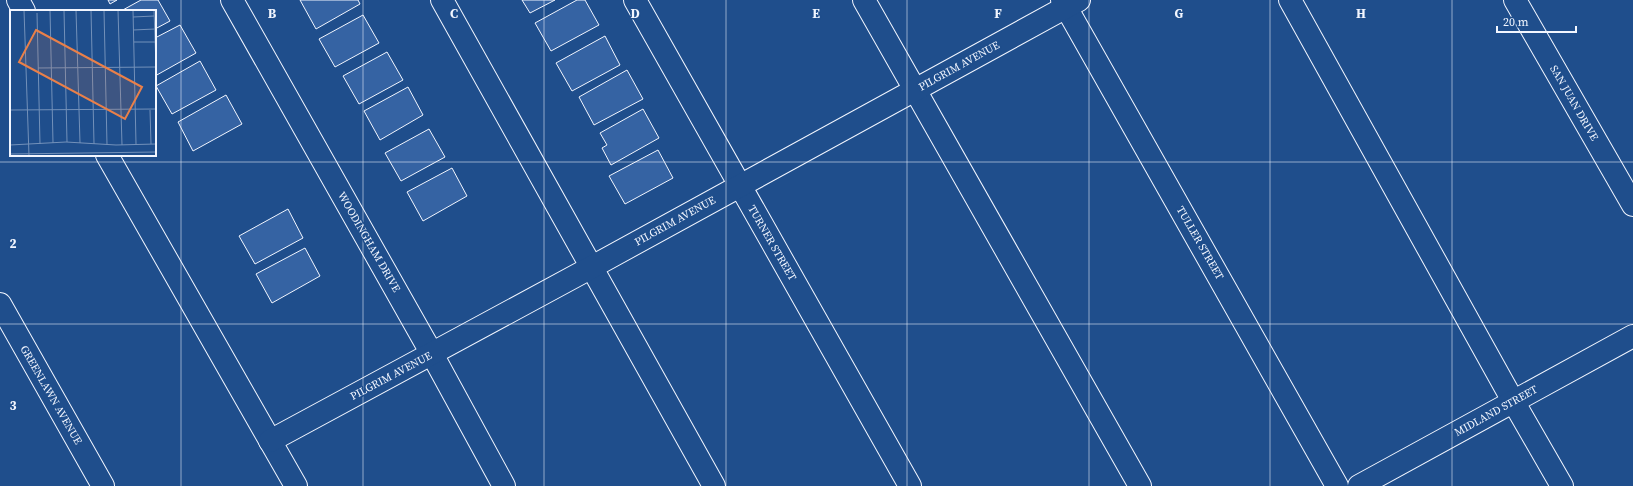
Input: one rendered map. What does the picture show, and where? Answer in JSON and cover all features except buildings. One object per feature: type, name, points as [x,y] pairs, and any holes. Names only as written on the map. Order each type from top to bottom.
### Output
[{"type":"street","points":[[18,0],[23,10]]},
{"type":"street","name":"WOODINGHAM DRIVE","points":[[232,0],[432,354],[504,486]]},
{"type":"street","points":[[442,0],[714,486]]},
{"type":"street","name":"TURNER STREET","points":[[635,0],[910,486]]},
{"type":"street","points":[[864,0],[1140,486]]},
{"type":"street","points":[[1290,0],[1562,486]]},
{"type":"street","name":"SAN JUAN DRIVE","points":[[1515,0],[1633,205]]},
{"type":"street","name":"PILGRIM AVENUE","points":[[270,441],[915,90],[1069,2]]},
{"type":"street","name":"TULLER STREET","points":[[1069,2],[1337,486]]},
{"type":"street","points":[[108,156],[296,486]]},
{"type":"street","name":"GREENLAWN AVENUE","points":[[0,304],[103,486]]},
{"type":"street","name":"MIDLAND STREET","points":[[1359,486],[1633,336]]}]
